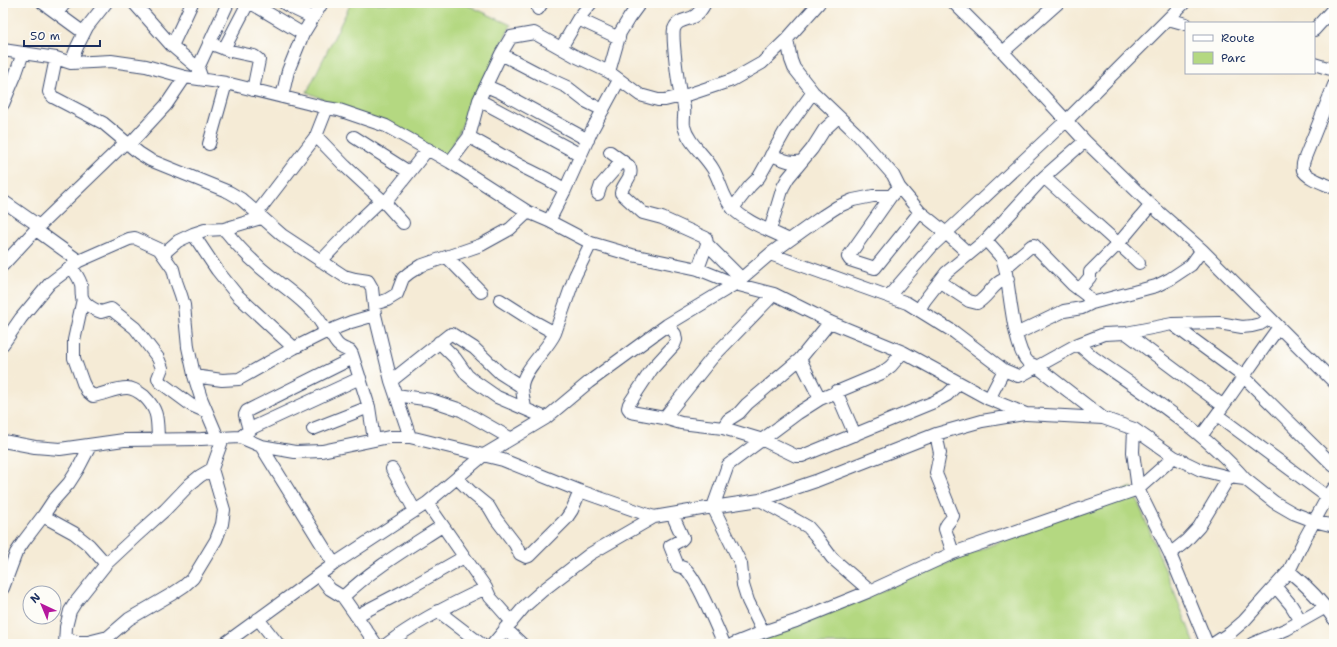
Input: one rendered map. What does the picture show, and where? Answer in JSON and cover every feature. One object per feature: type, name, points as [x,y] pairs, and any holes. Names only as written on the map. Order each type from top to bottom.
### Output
[{"type":"street","points":[[43,3],[84,33]]},
{"type":"street","points":[[57,13],[65,3]]},
{"type":"street","points":[[71,63],[76,47],[87,27],[106,3]]},
{"type":"street","points":[[134,3],[172,46],[200,74],[252,90],[339,110],[386,126],[450,162],[528,212],[591,243],[632,255],[698,269],[774,294],[830,322],[902,352],[959,384],[989,399],[1026,414]]},
{"type":"street","points":[[172,46],[192,3]]},
{"type":"street","points":[[200,74],[209,43],[228,3]]},
{"type":"street","points":[[224,49],[248,3]]},
{"type":"street","points":[[251,3],[303,34]]},
{"type":"street","points":[[284,3],[313,18]]},
{"type":"street","points":[[282,97],[288,71],[303,34],[322,3]]},
{"type":"street","points":[[561,48],[578,19],[591,3]]},
{"type":"street","points":[[549,221],[566,190],[592,130],[603,110],[614,76],[618,38],[629,18],[640,3]]},
{"type":"street","points":[[705,3],[696,15],[680,21],[674,29],[674,43],[681,96],[684,107],[684,125],[699,151],[712,168],[726,199],[733,208],[742,217],[789,240]]},
{"type":"street","points":[[954,3],[1003,52],[1085,141],[1151,205],[1202,250],[1334,382]]},
{"type":"street","points":[[1003,52],[1058,3]]},
{"type":"street","points":[[889,296],[932,246],[1067,120],[1184,3]]},
{"type":"street","points":[[450,162],[469,137],[479,100],[501,54],[511,37],[531,33],[614,76],[640,95],[647,98],[665,100],[690,94],[725,82],[747,73],[762,64],[787,39],[814,5]]},
{"type":"street","points":[[1315,29],[1334,8]]},
{"type":"street","points":[[578,19],[618,38]]},
{"type":"street","points":[[1168,19],[1185,24]]},
{"type":"street","points":[[787,39],[794,68],[813,92],[858,135],[893,175],[900,187],[920,212],[969,254]]},
{"type":"street","points":[[209,43],[224,49],[258,58],[259,60],[252,90]]},
{"type":"street","points":[[3,50],[56,58],[71,63],[111,61],[128,63],[146,66],[185,77],[200,74]]},
{"type":"street","points":[[3,104],[23,53]]},
{"type":"street","points":[[501,54],[567,87],[585,101],[603,110]]},
{"type":"street","points":[[56,58],[49,92],[51,95],[68,106],[103,123],[139,154],[150,160],[229,192],[241,199],[282,235],[348,278],[368,281],[372,288],[374,310],[391,381],[410,437]]},
{"type":"street","points":[[1315,64],[1334,70]]},
{"type":"street","points":[[3,265],[38,228],[166,105],[185,77]]},
{"type":"street","points":[[209,144],[226,83]]},
{"type":"street","points":[[1334,85],[1302,167],[1307,176],[1334,188]]},
{"type":"street","points":[[486,86],[500,92],[588,140]]},
{"type":"street","points":[[733,208],[758,177],[786,131],[813,92]]},
{"type":"street","points":[[479,100],[582,154]]},
{"type":"street","points":[[163,254],[178,241],[193,234],[205,230],[224,229],[259,215],[316,136],[327,108]]},
{"type":"street","points":[[770,230],[783,187],[812,149],[824,130],[838,117]]},
{"type":"street","points":[[316,136],[403,223]]},
{"type":"street","points":[[469,137],[566,190]]},
{"type":"street","points":[[354,138],[409,172]]},
{"type":"street","points":[[919,310],[946,273],[986,240],[1044,177],[1085,141]]},
{"type":"street","points":[[321,261],[361,219],[383,202],[428,149]]},
{"type":"street","points":[[610,152],[631,170],[631,174],[621,191],[626,199],[643,213],[662,218],[706,238],[707,244],[698,269]]},
{"type":"street","points":[[771,155],[787,162],[794,163],[802,161]]},
{"type":"street","points":[[598,194],[601,185],[622,161]]},
{"type":"street","points":[[1044,177],[1140,263]]},
{"type":"street","points":[[900,187],[891,196],[848,257],[850,260],[875,268],[920,212]]},
{"type":"street","points":[[224,644],[334,564],[427,503],[484,455],[510,438],[546,418],[589,382],[667,325],[738,281],[789,240],[837,208],[853,200],[873,196],[891,196]]},
{"type":"street","points":[[3,202],[38,228],[75,264],[81,284],[81,295],[83,299],[74,340],[74,358],[82,383],[87,391],[93,396],[129,388],[141,394],[155,409],[158,439]]},
{"type":"street","points":[[1079,290],[1090,277],[1090,272],[1119,243],[1151,205]]},
{"type":"street","points":[[194,376],[222,380],[239,380],[294,348],[374,310],[397,294],[403,278],[420,266],[481,246],[510,229],[528,212]]},
{"type":"street","points":[[224,229],[246,255],[300,300],[315,315],[337,345],[342,349],[350,351],[369,407],[374,440]]},
{"type":"street","points":[[193,234],[217,270],[238,295],[294,348]]},
{"type":"street","points":[[3,344],[21,318],[50,283],[75,264],[132,238],[137,239],[156,248],[163,254],[173,269],[184,306],[188,347],[194,376],[201,398],[220,438],[212,469],[224,510],[222,524],[216,540],[193,578],[172,594],[129,619],[108,638],[88,642],[66,641],[66,627],[70,611],[106,564],[165,510],[189,485],[212,469]]},
{"type":"street","points":[[986,240],[1002,258],[1007,273],[1016,334],[1023,354],[1028,361],[1103,418]]},
{"type":"street","points":[[524,408],[522,387],[526,375],[556,333],[575,276],[591,243]]},
{"type":"street","points":[[707,244],[738,281]]},
{"type":"street","points":[[940,282],[969,301],[974,303],[980,301],[998,283],[1005,279],[1007,273],[1031,246],[1034,245],[1073,285],[1086,295],[1092,303]]},
{"type":"street","points":[[1016,334],[1064,311],[1082,308],[1092,303],[1156,286],[1170,279],[1190,265],[1202,250]]},
{"type":"street","points":[[770,254],[907,303],[954,332],[1004,370],[1018,376],[1078,344],[1104,334],[1126,333],[1172,324],[1219,323],[1242,327],[1260,324],[1270,318]]},
{"type":"street","points":[[448,258],[481,292]]},
{"type":"street","points":[[664,418],[712,358],[774,294]]},
{"type":"street","points":[[83,299],[94,309],[100,312],[111,308],[135,328],[160,363],[162,368],[158,378],[160,382],[191,405],[207,412]]},
{"type":"street","points":[[500,300],[533,321],[556,333]]},
{"type":"street","points":[[723,428],[728,420],[739,413],[747,404],[800,359],[830,322]]},
{"type":"street","points":[[1172,324],[1243,376],[1334,466]]},
{"type":"street","points":[[667,325],[675,334],[676,340],[669,351],[643,381],[629,404],[628,408],[631,412],[664,418],[681,423],[723,428],[763,440],[796,456],[802,456],[934,402],[947,395],[959,384]]},
{"type":"street","points":[[1201,436],[1279,327]]},
{"type":"street","points":[[1126,333],[1220,410],[1332,495],[1314,521],[1289,572],[1244,621],[1230,633],[1213,644]]},
{"type":"street","points":[[391,381],[448,335],[455,335],[474,348],[500,373],[522,387]]},
{"type":"street","points":[[439,342],[455,358],[474,382],[496,397],[546,418]]},
{"type":"street","points":[[1078,344],[1094,358],[1201,436],[1229,461],[1245,479],[1274,502],[1293,513],[1314,521],[1334,526]]},
{"type":"street","points":[[763,632],[748,601],[743,586],[741,564],[713,507],[728,465],[793,416],[820,399],[882,373],[891,366],[902,352]]},
{"type":"street","points":[[244,433],[245,415],[247,411],[353,358]]},
{"type":"street","points":[[800,359],[820,399]]},
{"type":"street","points":[[989,399],[1004,370]]},
{"type":"street","points":[[3,441],[35,447],[60,449],[90,446],[124,440],[220,438],[244,433],[360,378]]},
{"type":"street","points":[[836,391],[855,435]]},
{"type":"street","points":[[396,395],[431,400],[461,410],[510,438]]},
{"type":"street","points":[[313,429],[369,407]]},
{"type":"street","points":[[493,644],[525,606],[542,591],[590,554],[654,517],[760,500],[816,481],[936,434],[982,421],[1026,414],[1103,418],[1134,429],[1174,457],[1201,470],[1229,477],[1245,479]]},
{"type":"street","points":[[1134,429],[1133,452],[1138,489],[1170,554],[1207,644]]},
{"type":"street","points":[[244,433],[261,446],[334,564]]},
{"type":"street","points":[[936,434],[940,453],[936,473],[953,516],[945,525],[953,553]]},
{"type":"street","points":[[261,446],[295,452],[308,452],[322,451],[389,437],[410,437],[503,460],[580,491],[654,517]]},
{"type":"street","points":[[3,588],[16,553],[53,501],[69,483],[90,446]]},
{"type":"street","points":[[733,644],[796,621],[870,591],[953,553],[1138,489],[1174,457]]},
{"type":"street","points":[[392,469],[415,510]]},
{"type":"street","points":[[1170,554],[1186,541],[1199,527],[1229,477]]},
{"type":"street","points":[[457,478],[489,507],[515,544],[520,554],[526,557],[529,556],[566,519],[572,510],[580,491]]},
{"type":"street","points":[[760,500],[808,527],[832,558],[870,591]]},
{"type":"street","points":[[427,503],[486,588],[490,597],[522,644]]},
{"type":"street","points":[[672,514],[682,538],[670,546],[675,560],[678,566],[684,568],[698,586],[724,644]]},
{"type":"street","points":[[43,516],[83,540],[106,564]]},
{"type":"street","points":[[343,597],[396,556],[442,526]]},
{"type":"street","points":[[356,616],[464,557]]},
{"type":"street","points":[[1289,572],[1311,590],[1334,619]]},
{"type":"street","points":[[319,575],[330,589],[343,597],[376,644]]},
{"type":"street","points":[[1275,586],[1291,605],[1301,621]]},
{"type":"street","points":[[387,644],[438,611],[486,588]]},
{"type":"street","points":[[1252,644],[1301,621],[1326,607]]},
{"type":"street","points":[[438,611],[481,644]]},
{"type":"street","points":[[258,619],[278,644]]},
{"type":"green space","points":[[351,3],[463,3],[511,25],[447,156],[307,92]]},
{"type":"green space","points":[[1132,487],[1195,644],[752,644]]}]
